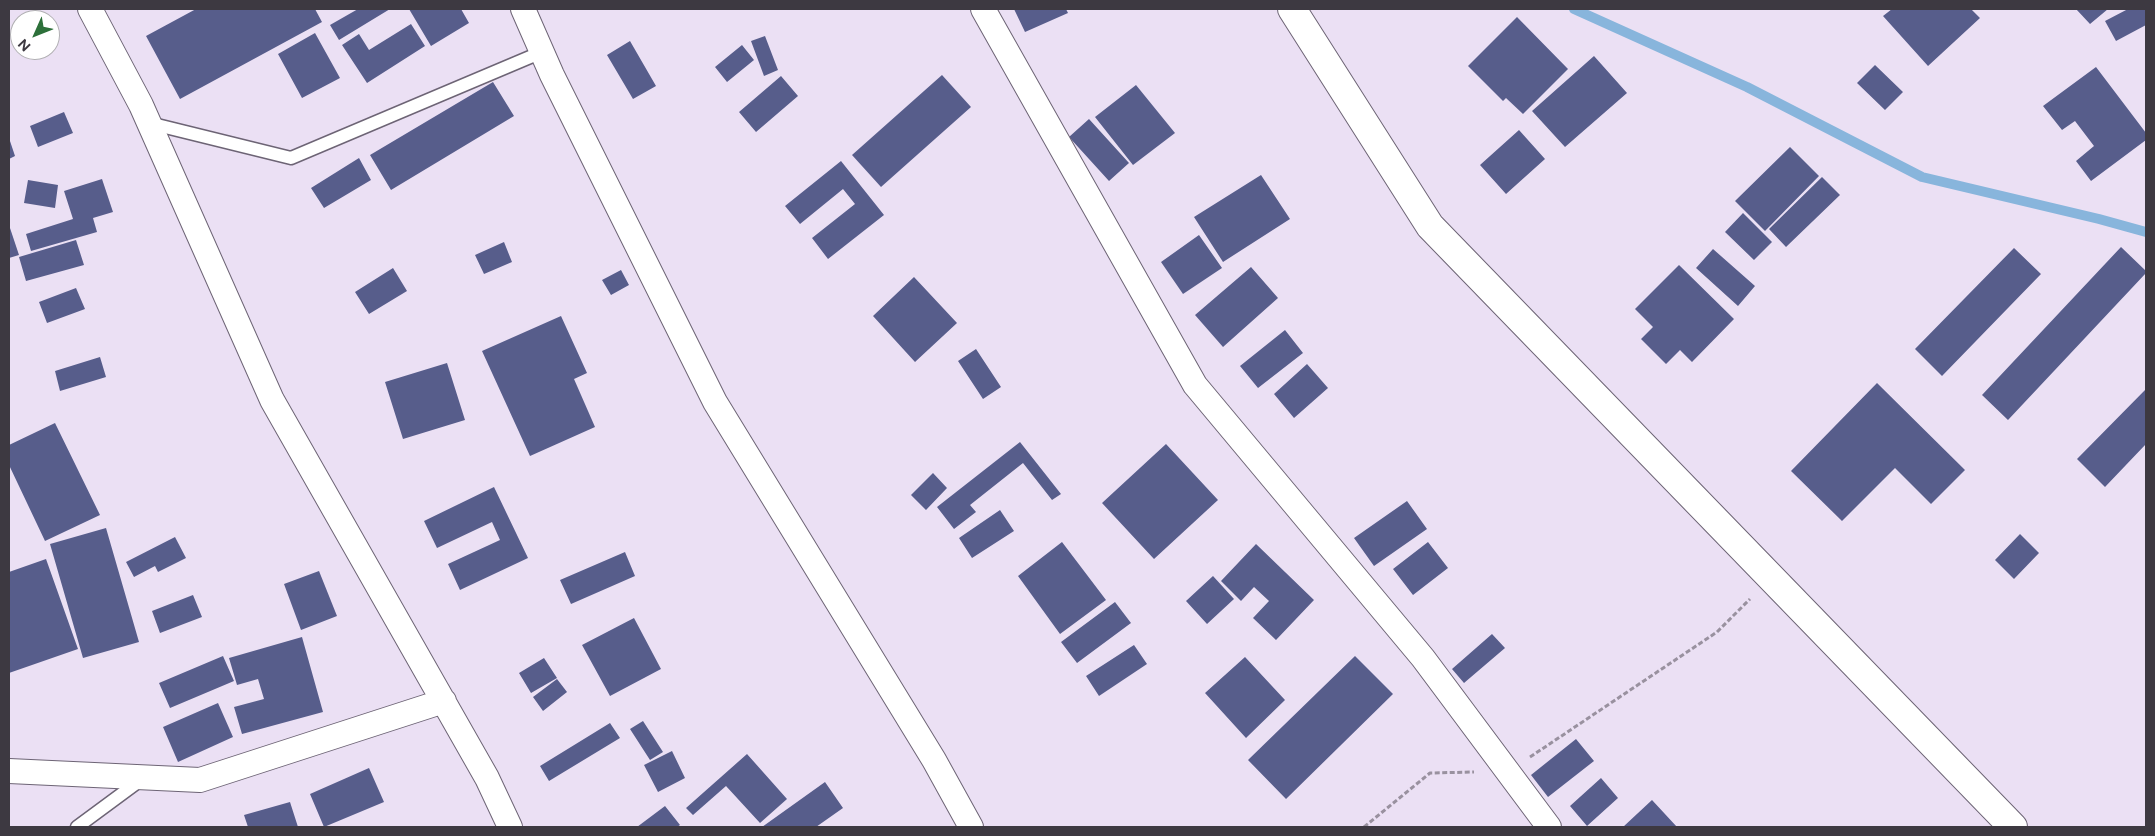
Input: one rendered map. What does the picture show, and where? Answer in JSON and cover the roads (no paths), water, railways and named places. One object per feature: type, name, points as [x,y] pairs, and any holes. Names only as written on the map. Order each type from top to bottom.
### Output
[{"type":"main road","points":[[1292,9],[1430,226],[2013,827]]},
{"type":"street","points":[[90,9],[149,123],[272,400],[487,778],[510,827]]},
{"type":"street","points":[[523,9],[542,52],[714,402],[934,760],[970,827]]},
{"type":"street","points":[[983,9],[1195,385],[1423,658],[1548,827]]},
{"type":"street","points":[[9,771],[200,780],[444,701]]},
{"type":"lane","points":[[149,123],[291,158],[542,52]]},
{"type":"lane","points":[[77,827],[144,777]]},
{"type":"waterway","points":[[1574,9],[1747,87],[1922,177],[2146,232]]}]
